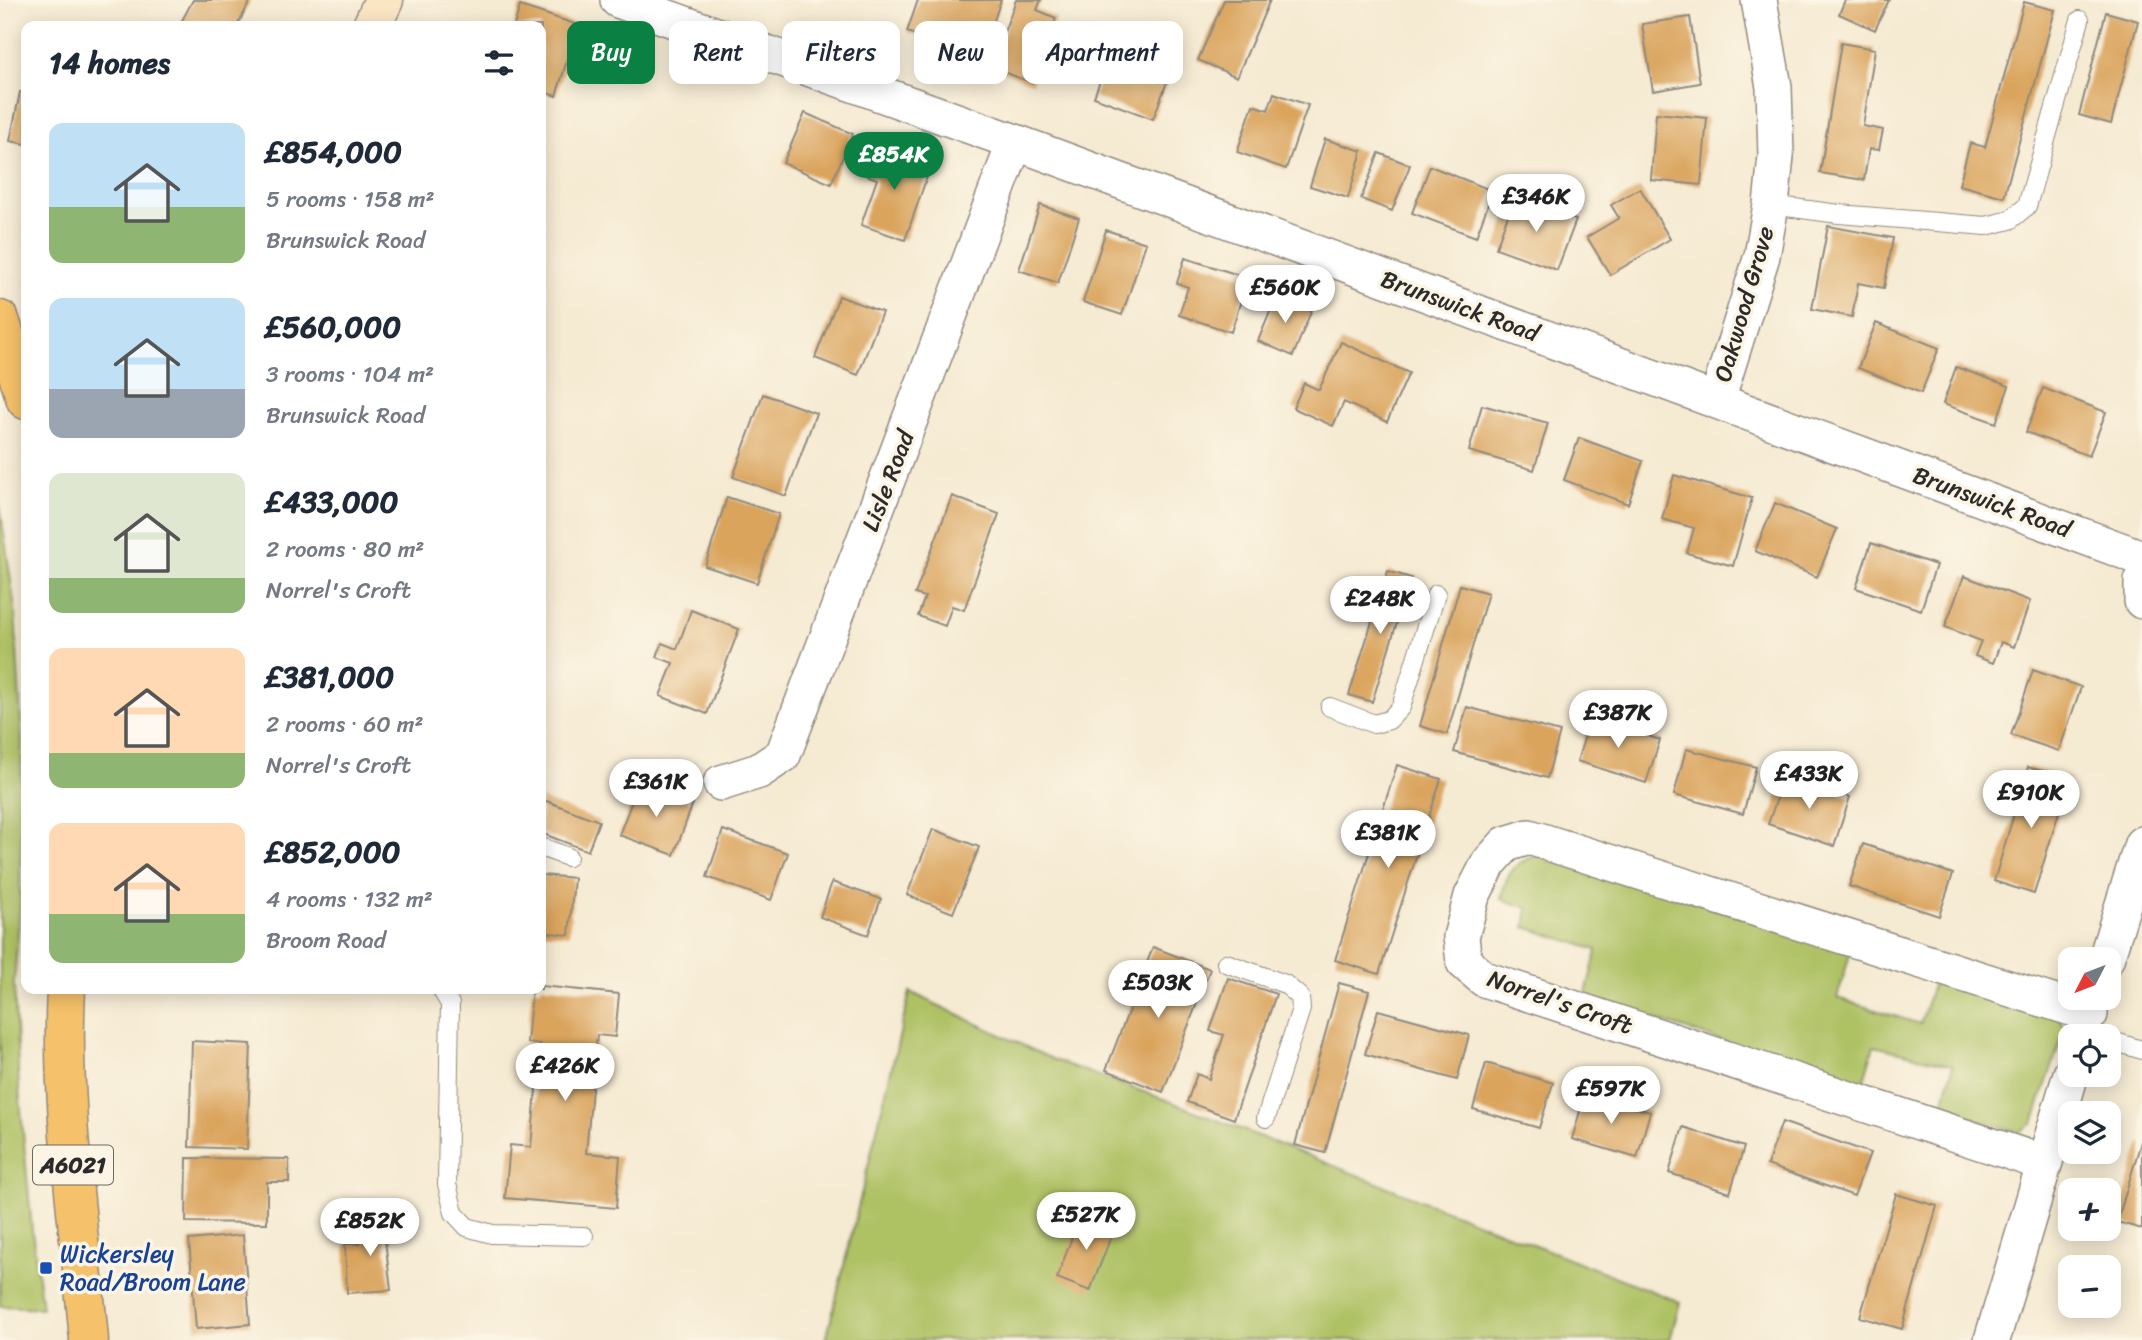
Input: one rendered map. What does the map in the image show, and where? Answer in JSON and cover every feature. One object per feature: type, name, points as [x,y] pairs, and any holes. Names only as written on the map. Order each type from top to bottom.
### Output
[{"type":"main road","points":[[374,21],[384,0]]},
{"type":"main road","points":[[0,320],[21,385]]},
{"type":"main road","name":"A6021","points":[[66,994],[65,1051],[69,1119],[89,1340]]},
{"type":"street","name":"Brunswick Road","points":[[618,0],[1015,142],[2142,558]]},
{"type":"street","name":"Oakwood Grove","points":[[1717,400],[1762,256],[1771,205],[1776,156],[1774,87],[1759,0]]},
{"type":"street","name":"Lisle Road","points":[[721,783],[759,771],[783,755],[1015,142]]},
{"type":"street","points":[[2142,581],[2142,601]]},
{"type":"street","name":"Norrel's Croft","points":[[2044,1163],[1484,979],[1464,962],[1461,937],[1472,896],[1489,863],[1506,844],[1529,837],[2087,1024]]},
{"type":"street","points":[[2110,947],[2142,844]]},
{"type":"street","points":[[1992,1340],[2067,1087]]},
{"type":"lane","points":[[1771,205],[1944,224],[1986,226],[2010,220],[2027,206],[2080,20]]},
{"type":"lane","points":[[1330,707],[1374,724],[1389,720],[1401,707],[1436,594]]},
{"type":"lane","points":[[546,849],[568,857]]},
{"type":"lane","points":[[1226,963],[1286,984],[1300,997],[1301,1009],[1266,1118]]},
{"type":"lane","points":[[444,994],[450,1004],[447,1184],[454,1213],[467,1227],[492,1234],[584,1236]]},
{"type":"lane","points":[[2121,1040],[2142,1050]]},
{"type":"green space","points":[[0,506],[15,608],[21,723],[20,907],[14,984],[19,1088],[42,1308],[0,1306]]},
{"type":"green space","points":[[1546,854],[1851,951],[1837,998],[1920,1024],[1935,979],[2059,1017],[2063,1024],[2058,1024],[2058,1049],[2033,1123],[2019,1132],[1942,1108],[1953,1065],[1874,1046],[1862,1086],[1585,997],[1597,950],[1525,927],[1528,908],[1501,899],[1506,880],[1514,868],[1536,856]]},
{"type":"green space","points":[[910,992],[1054,1060],[1169,1101],[1680,1302],[1670,1340],[826,1340]]},
{"type":"building","points":[[193,0],[251,0],[240,21],[182,21]]},
{"type":"building","points":[[918,0],[1001,0],[994,21],[914,21],[914,34],[907,32]]},
{"type":"building","points":[[1016,0],[1041,0],[1037,10],[1056,18],[1055,21],[1022,21],[1022,79],[1008,74],[1008,21]]},
{"type":"building","points":[[1224,0],[1270,0],[1237,77],[1198,60]]},
{"type":"building","points":[[1845,0],[1889,0],[1875,30],[1839,14]]},
{"type":"building","points":[[2024,2],[2055,10],[2004,197],[1959,185],[1970,143],[1985,147]]},
{"type":"building","points":[[520,6],[567,21],[567,60],[556,96],[546,93],[546,21],[516,21]]},
{"type":"building","points":[[2106,12],[2138,21],[2111,124],[2079,115]]},
{"type":"building","points":[[1690,17],[1700,83],[1653,91],[1642,24]]},
{"type":"building","points":[[1841,43],[1875,49],[1863,126],[1883,130],[1879,150],[1869,149],[1864,180],[1820,173]]},
{"type":"building","points":[[1099,84],[1166,84],[1153,119],[1094,97]]},
{"type":"building","points":[[20,92],[21,92],[21,143],[10,141]]},
{"type":"building","points":[[1274,93],[1308,105],[1286,169],[1237,152],[1253,105],[1268,110]]},
{"type":"building","points":[[805,113],[853,134],[831,184],[783,163]]},
{"type":"building","points":[[1656,113],[1707,118],[1701,185],[1651,180]]},
{"type":"building","points":[[1325,139],[1362,151],[1348,198],[1310,186]]},
{"type":"building","points":[[876,145],[931,165],[905,240],[861,225],[877,179],[866,175]]},
{"type":"building","points":[[1379,153],[1410,165],[1392,211],[1361,199]]},
{"type":"building","points":[[1430,166],[1493,191],[1476,237],[1412,213]]},
{"type":"building","points":[[1640,188],[1670,239],[1610,275],[1587,237],[1619,218],[1611,205]]},
{"type":"building","points":[[1514,198],[1576,220],[1557,270],[1496,248]]},
{"type":"building","points":[[1040,205],[1079,218],[1058,283],[1019,270]]},
{"type":"building","points":[[1828,226],[1893,238],[1884,288],[1858,283],[1852,317],[1812,309]]},
{"type":"building","points":[[1106,230],[1146,243],[1122,315],[1083,302]]},
{"type":"building","points":[[1185,258],[1248,278],[1231,332],[1179,315],[1188,287],[1177,283]]},
{"type":"building","points":[[1277,295],[1312,309],[1293,356],[1258,341]]},
{"type":"building","points":[[839,296],[882,312],[858,375],[815,358]]},
{"type":"building","points":[[1876,323],[1939,348],[1921,393],[1858,368]]},
{"type":"building","points":[[1341,342],[1409,373],[1387,422],[1344,402],[1333,426],[1293,408],[1304,383],[1319,390]]},
{"type":"building","points":[[1956,367],[2009,386],[1996,423],[1943,404]]},
{"type":"building","points":[[2043,388],[2106,412],[2089,456],[2026,432]]},
{"type":"building","points":[[763,394],[816,413],[786,496],[733,477]]},
{"type":"building","points":[[1482,405],[1548,423],[1534,470],[1469,451]]},
{"type":"building","points":[[1579,438],[1643,461],[1628,504],[1564,480]]},
{"type":"building","points":[[1674,475],[1752,498],[1733,566],[1687,553],[1694,528],[1662,519]]},
{"type":"building","points":[[952,496],[999,514],[964,610],[952,606],[945,626],[918,616],[925,597],[915,594]]},
{"type":"building","points":[[727,497],[779,514],[757,583],[705,566]]},
{"type":"building","points":[[1775,503],[1837,529],[1817,577],[1755,551]]},
{"type":"building","points":[[1871,543],[1936,565],[1921,610],[1856,588]]},
{"type":"building","points":[[1388,571],[1411,578],[1372,702],[1349,695]]},
{"type":"building","points":[[1964,576],[2030,601],[2014,647],[2001,642],[1993,663],[1975,656],[1981,641],[1945,627]]},
{"type":"building","points":[[1460,585],[1488,593],[1447,734],[1420,726]]},
{"type":"building","points":[[691,610],[739,629],[707,714],[660,696],[673,663],[657,657],[662,643],[677,649]]},
{"type":"building","points":[[2033,670],[2081,687],[2059,751],[2011,735]]},
{"type":"building","points":[[1467,707],[1560,732],[1547,778],[1454,752]]},
{"type":"building","points":[[1591,717],[1660,740],[1646,783],[1577,761]]},
{"type":"building","points":[[1686,749],[1756,767],[1743,814],[1674,795]]},
{"type":"building","points":[[1397,765],[1441,779],[1379,974],[1335,960]]},
{"type":"building","points":[[2028,767],[2069,779],[2034,894],[1994,881]]},
{"type":"building","points":[[1785,775],[1850,797],[1834,846],[1768,824]]},
{"type":"building","points":[[639,783],[693,803],[674,855],[619,835]]},
{"type":"building","points":[[546,801],[599,821],[588,851],[546,835]]},
{"type":"building","points":[[933,829],[979,847],[953,913],[907,895]]},
{"type":"building","points":[[723,830],[788,853],[771,900],[707,877]]},
{"type":"building","points":[[1863,844],[1953,874],[1939,916],[1849,886]]},
{"type":"building","points":[[546,875],[574,878],[569,935],[546,933]]},
{"type":"building","points":[[832,882],[881,899],[868,935],[820,917]]},
{"type":"building","points":[[1153,947],[1210,969],[1163,1092],[1106,1070]]},
{"type":"building","points":[[1228,978],[1276,994],[1234,1119],[1187,1102],[1197,1074],[1209,1079],[1224,1035],[1210,1031]]},
{"type":"building","points":[[1339,983],[1369,991],[1325,1153],[1295,1145]]},
{"type":"building","points":[[546,987],[619,994],[615,1037],[597,1035],[586,1153],[620,1156],[616,1208],[505,1198],[510,1145],[531,1147],[540,1044],[527,1043],[532,994],[546,994]]},
{"type":"building","points":[[1378,1010],[1469,1035],[1457,1080],[1365,1054]]},
{"type":"building","points":[[192,1041],[251,1044],[247,1149],[189,1147]]},
{"type":"building","points":[[1486,1063],[1553,1083],[1539,1128],[1473,1109]]},
{"type":"building","points":[[1585,1094],[1650,1112],[1637,1158],[1572,1139]]},
{"type":"building","points":[[1782,1122],[1870,1153],[1854,1196],[1767,1165]]},
{"type":"building","points":[[1683,1127],[1744,1147],[1730,1193],[1669,1173]]},
{"type":"building","points":[[2142,1142],[2142,1229],[2121,1223],[2121,1209]]},
{"type":"building","points":[[187,1158],[289,1159],[289,1182],[267,1182],[267,1223],[186,1222]]},
{"type":"building","points":[[1896,1194],[1937,1206],[1902,1329],[1860,1317]]},
{"type":"building","points":[[1081,1213],[1115,1226],[1090,1291],[1057,1278]]},
{"type":"building","points":[[401,1222],[402,1237],[385,1240],[391,1290],[347,1293],[345,1244],[360,1244],[359,1223]]},
{"type":"building","points":[[243,1235],[250,1324],[196,1329],[189,1240]]},
{"type":"place","name":"Wickersley Road/Broom Lane","points":[[46,1268]]}]
